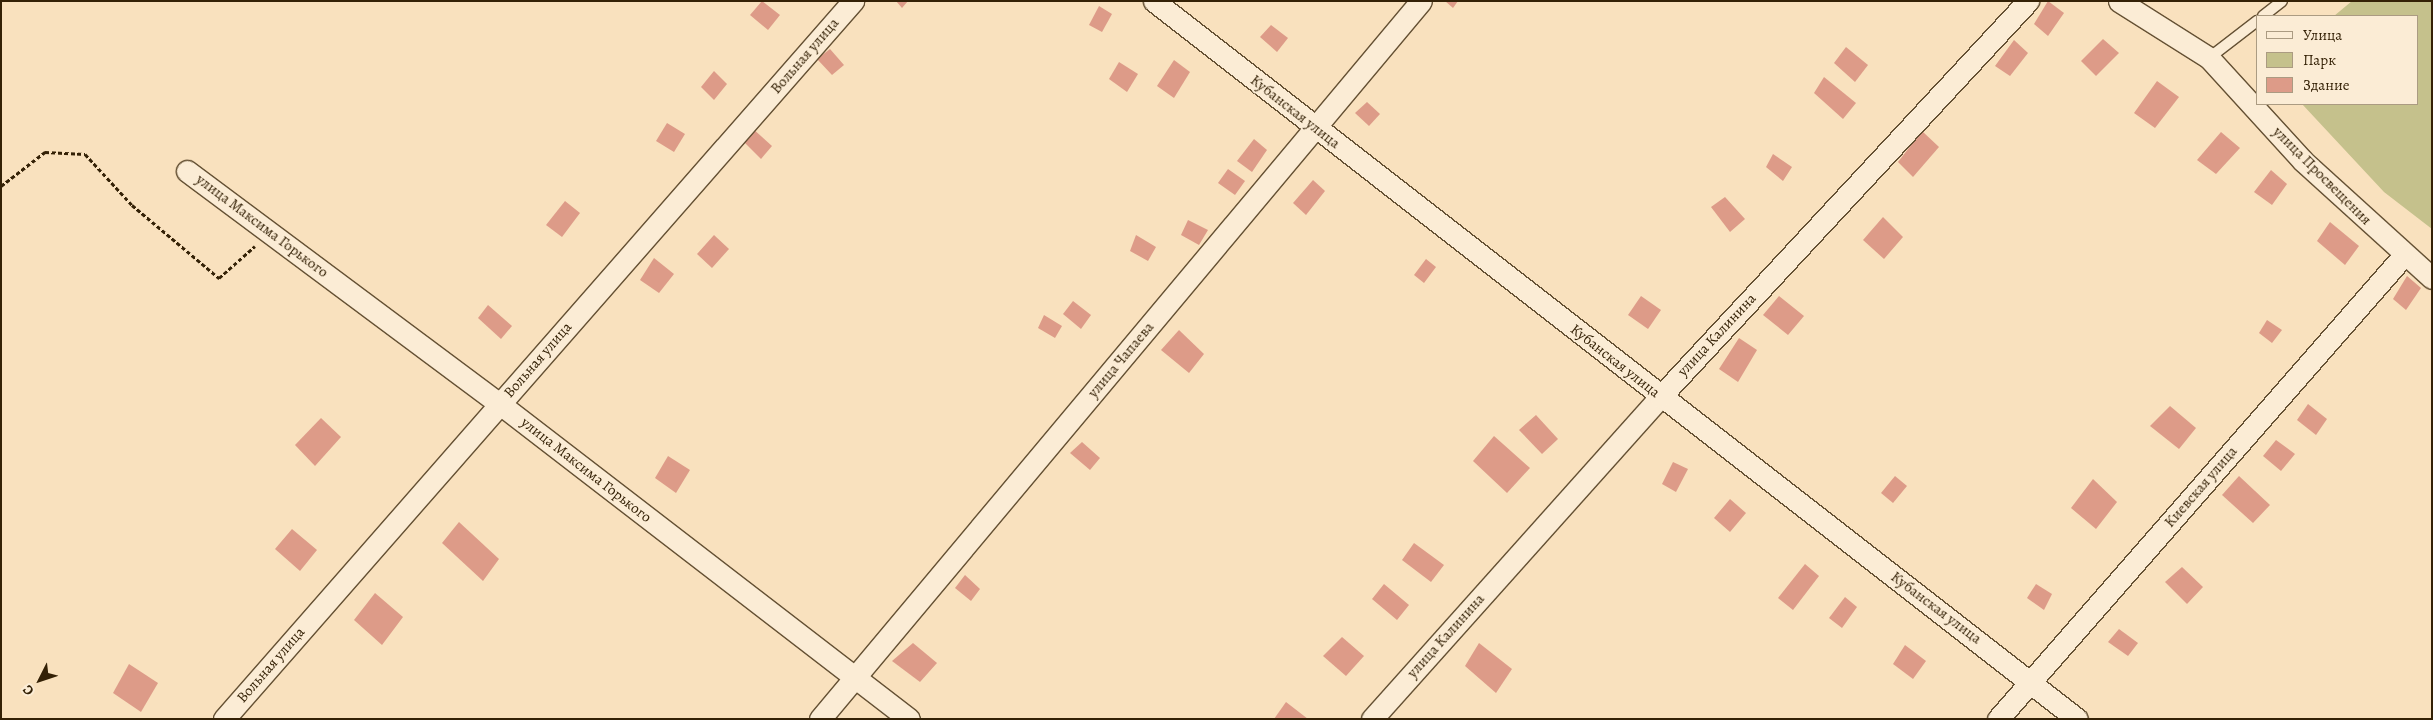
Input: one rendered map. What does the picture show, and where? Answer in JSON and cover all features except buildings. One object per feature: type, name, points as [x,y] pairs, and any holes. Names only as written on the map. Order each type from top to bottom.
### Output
[{"type":"street","name":"Вольная улица","points":[[224,719],[853,1]]},
{"type":"street","name":"Кубанская улица","points":[[1154,1],[1660,397],[2031,681],[2077,719]]},
{"type":"street","name":"улица Чапаева","points":[[820,719],[1421,1]]},
{"type":"street","name":"улица Калинина","points":[[1372,719],[1660,397],[2028,1]]},
{"type":"street","name":"улица Просвещения","points":[[2119,1],[2209,58],[2303,161],[2404,255],[2432,278]]},
{"type":"street","name":"улица Максима Горького","points":[[187,170],[500,404],[909,719]]},
{"type":"street","name":"Киевская улица","points":[[1998,719],[2404,255]]},
{"type":"lane","points":[[2264,15],[2282,1]]},
{"type":"lane","points":[[2209,58],[2256,22]]},
{"type":"path","points":[[1,186],[45,152],[85,154],[132,206],[219,278],[270,232]]},
{"type":"green space","points":[[2352,1],[2432,1],[2432,229],[2384,192],[2303,105],[2418,105],[2418,15],[2335,15]]}]
